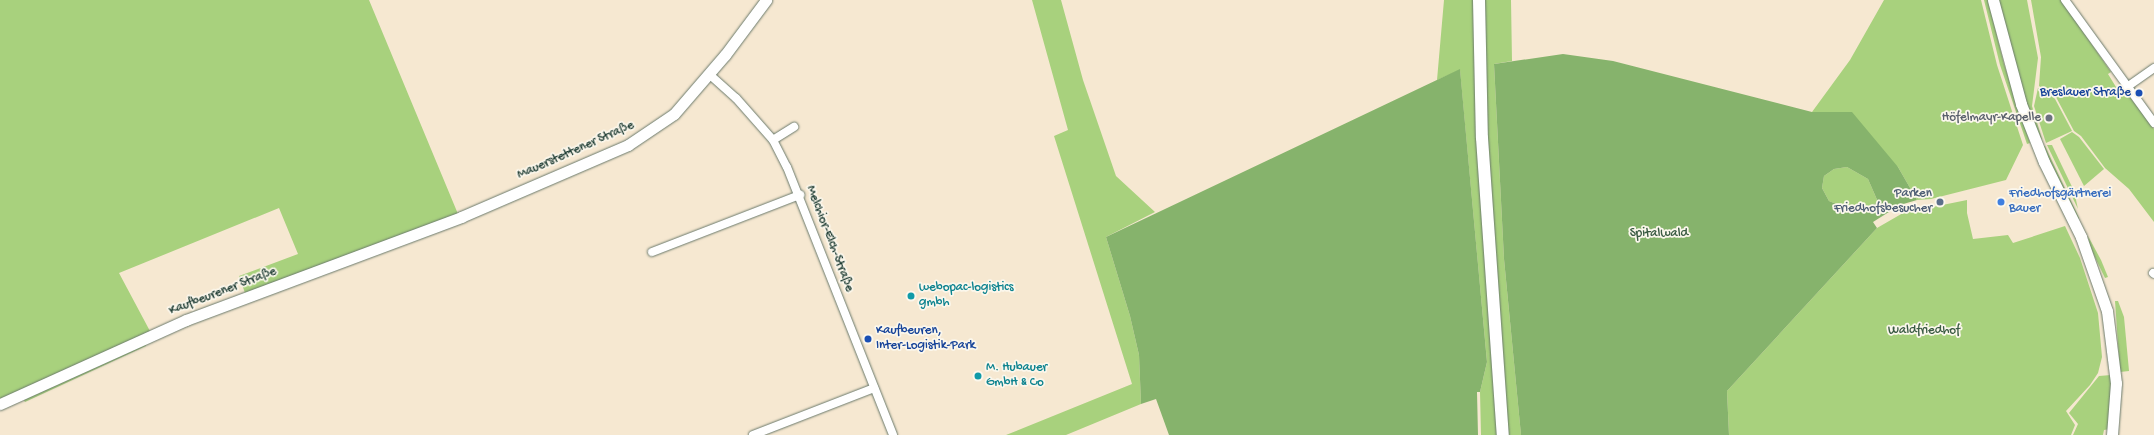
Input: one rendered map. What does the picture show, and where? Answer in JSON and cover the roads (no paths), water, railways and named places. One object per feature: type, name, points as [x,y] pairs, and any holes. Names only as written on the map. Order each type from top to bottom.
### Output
[{"type":"main road","name":"Mauerstettener Straße","points":[[461,216],[628,145],[674,114],[709,74],[766,0]]},
{"type":"main road","points":[[1479,0],[1482,138],[1503,435]]},
{"type":"main road","points":[[1993,0],[2008,61],[2027,119],[2044,162],[2081,237],[2107,312],[2116,383],[2112,435]]},
{"type":"main road","name":"Kaufbeurener Straße","points":[[0,404],[186,320],[461,216]]},
{"type":"street","points":[[2065,0],[2154,123]]},
{"type":"street","points":[[2127,87],[2154,68]]},
{"type":"street","name":"Melchior-Elch-Straße","points":[[709,74],[736,98],[773,140],[800,195],[892,435]]},
{"type":"street","points":[[773,140],[794,127]]},
{"type":"street","points":[[652,252],[800,195]]},
{"type":"street","points":[[753,435],[874,388]]},
{"type":"place","name":"Breslauer Straße","points":[[2139,93]]},
{"type":"place","name":"Höfelmayr-Kapelle","points":[[2049,118]]},
{"type":"place","name":"Parken Friedhofsbesucher","points":[[1940,202]]},
{"type":"place","name":"Friedhofsgärtnerei Bauer","points":[[2001,202]]},
{"type":"place","name":"webopac-logistics gmbh","points":[[911,296]]},
{"type":"place","name":"Kaufbeuren, Inter-Logistik-Park","points":[[868,339]]},
{"type":"place","name":"M. Hubauer GmbH & Co","points":[[978,376]]},
{"type":"park label","name":"Spitalwald","points":[[1659,234]]},
{"type":"park label","name":"Waldfriedhof","points":[[1924,331]]}]
